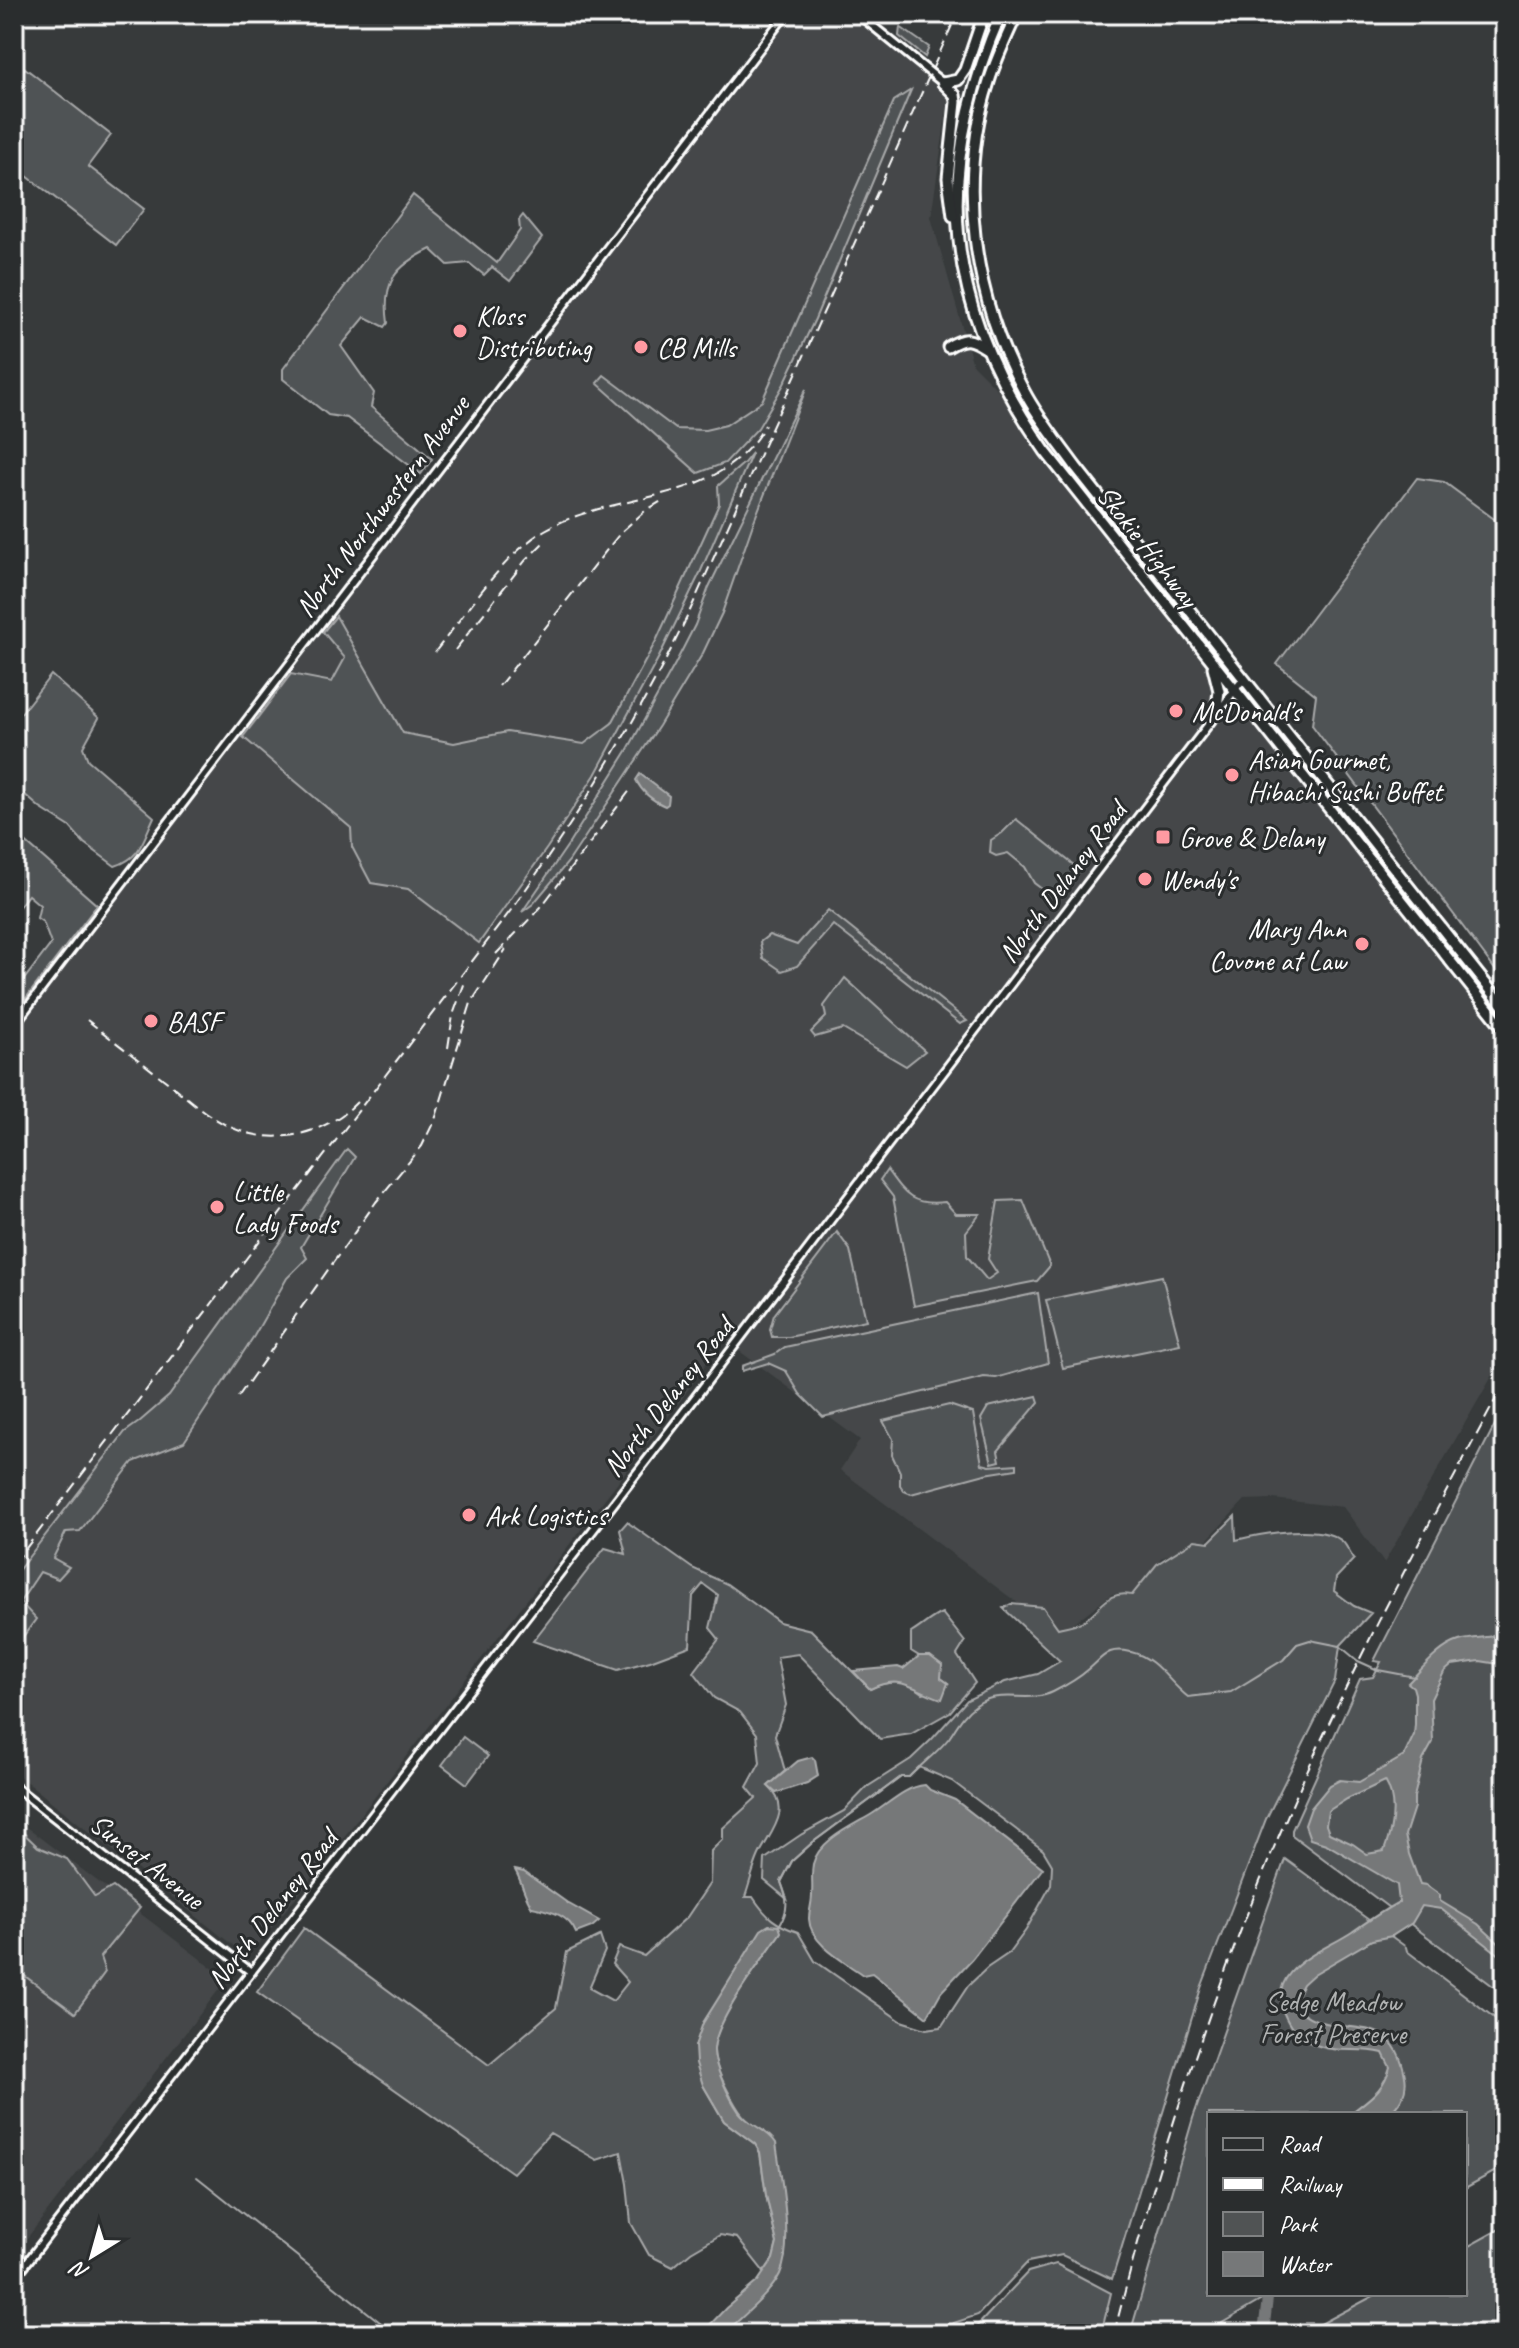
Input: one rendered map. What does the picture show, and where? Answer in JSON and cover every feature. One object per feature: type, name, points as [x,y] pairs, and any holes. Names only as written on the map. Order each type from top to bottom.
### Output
[{"type":"highway","points":[[943,83],[958,80],[965,70],[984,14]]},
{"type":"highway","points":[[973,88],[977,62],[994,14]]},
{"type":"highway","name":"Skokie Highway","points":[[1001,14],[973,88],[959,165],[957,219],[961,259],[976,319],[1015,407],[1045,451],[1505,1030]]},
{"type":"highway","name":"Skokie Highway","points":[[1020,14],[996,61],[988,85],[974,165],[973,207],[977,249],[984,291],[1004,351],[1025,394],[1054,436],[1505,1008]]},
{"type":"highway","points":[[943,83],[955,95],[956,102],[948,178],[961,259]]},
{"type":"highway","points":[[948,347],[967,339],[987,349]]},
{"type":"highway","points":[[1211,660],[1219,691],[1216,715]]},
{"type":"main road","points":[[1495,14],[1505,21]]},
{"type":"street","name":"North Northwestern Avenue","points":[[14,1025],[786,14]]},
{"type":"street","points":[[858,14],[943,83]]},
{"type":"street","name":"North Delaney Road","points":[[14,2279],[691,1404],[1244,678]]},
{"type":"street","name":"Sunset Avenue","points":[[14,1786],[251,1972]]},
{"type":"shaded area","points":[[786,14],[861,14],[951,82],[931,217],[973,365],[1015,407],[1505,1030],[1505,1354],[1384,1563],[1343,1507],[1273,1499],[1245,1500],[1208,1539],[1161,1558],[1138,1593],[1112,1594],[1059,1634],[840,1470],[860,1440],[723,1339],[681,1400],[327,1859],[255,1948],[240,1951],[14,1772],[14,1022]]},
{"type":"shaded area","points":[[14,1818],[227,1979],[14,2255]]},
{"type":"green space","points":[[900,27],[929,47],[925,57],[899,36]]},
{"type":"green space","points":[[25,68],[111,135],[88,166],[144,209],[116,245],[14,166],[14,82]]},
{"type":"green space","points":[[911,90],[815,319],[784,384],[758,428],[725,463],[698,473],[597,383],[604,375],[676,429],[705,430],[726,425],[762,401],[894,101]]},
{"type":"green space","points":[[413,195],[497,263],[520,230],[519,220],[523,215],[542,238],[510,281],[492,267],[484,275],[469,263],[448,265],[431,249],[419,255],[400,269],[389,286],[388,323],[385,327],[365,317],[341,346],[374,393],[371,407],[432,459],[421,474],[347,418],[328,415],[283,379],[283,369]]},
{"type":"green space","points":[[806,389],[722,613],[703,653],[659,726],[569,861],[533,904],[522,912],[627,751],[675,664],[695,625],[709,587]]},
{"type":"green space","points":[[752,453],[700,573],[595,775],[479,943],[408,889],[371,883],[352,847],[351,828],[243,737],[291,674],[332,682],[345,658],[323,632],[336,616],[403,733],[454,743],[507,732],[584,744],[612,723],[657,639],[719,504],[718,486]]},
{"type":"green space","points":[[1417,478],[1444,482],[1505,527],[1505,983],[1312,725],[1316,695],[1277,664]]},
{"type":"green space","points":[[51,675],[99,718],[83,747],[88,760],[154,817],[144,841],[124,863],[115,866],[14,785],[14,722]]},
{"type":"green space","points":[[1016,819],[1080,870],[1065,892],[1047,893],[1008,853],[996,856],[990,853],[991,840]]},
{"type":"green space","points":[[14,832],[97,905],[23,1002],[14,1002],[14,989],[51,944],[43,922],[37,918],[40,905],[28,895],[14,913],[14,890],[17,887],[14,884],[14,857],[22,848],[14,840]]},
{"type":"green space","points":[[828,910],[967,1021],[960,1024],[833,925],[797,966],[782,971],[763,958],[760,942],[769,935],[797,945]]},
{"type":"green space","points":[[845,978],[925,1051],[906,1066],[843,1029],[815,1037],[811,1032],[826,1017],[824,1006]]},
{"type":"green space","points":[[347,1149],[355,1157],[301,1247],[307,1258],[287,1278],[254,1336],[184,1442],[133,1462],[80,1531],[66,1532],[53,1558],[69,1567],[58,1579],[40,1572],[20,1602],[36,1619],[14,1649],[14,1576],[125,1432],[169,1396]]},
{"type":"green space","points":[[887,1170],[910,1197],[925,1202],[945,1202],[956,1214],[980,1214],[966,1232],[967,1256],[987,1280],[997,1273],[988,1259],[998,1201],[1023,1200],[1050,1266],[1037,1281],[914,1306],[893,1197],[880,1180]]},
{"type":"green space","points":[[837,1232],[850,1250],[866,1320],[789,1337],[772,1337],[770,1329],[774,1315]]},
{"type":"green space","points":[[1162,1276],[1180,1344],[1063,1368],[1046,1300]]},
{"type":"green space","points":[[1038,1293],[1048,1363],[996,1378],[984,1377],[823,1417],[800,1394],[786,1371],[768,1363],[742,1371],[742,1366],[785,1347]]},
{"type":"green space","points":[[1037,1396],[1039,1402],[998,1451],[1000,1461],[992,1463],[981,1419],[988,1407]]},
{"type":"green space","points":[[949,1405],[973,1413],[982,1464],[1017,1464],[1017,1469],[985,1474],[911,1494],[904,1491],[892,1455],[893,1439],[883,1421]]},
{"type":"green space","name":"Sedge Meadow Forest Preserve","points":[[1505,1405],[1505,1995],[1292,1835],[1292,1830],[1360,1679],[1373,1677],[1381,1662],[1374,1661]]},
{"type":"green space","points":[[1235,1516],[1236,1540],[1307,1531],[1321,1532],[1343,1542],[1354,1559],[1336,1578],[1334,1591],[1354,1606],[1371,1613],[1340,1646],[1335,1681],[1266,1819],[1201,1988],[1112,2279],[1062,2255],[1028,2262],[978,2315],[921,2334],[724,2334],[770,2288],[785,2256],[764,2131],[747,2120],[735,2104],[719,2071],[714,2050],[716,2037],[730,2006],[781,1932],[730,1982],[703,2023],[703,2085],[724,2121],[755,2144],[760,2153],[777,2243],[773,2259],[764,2272],[737,2238],[720,2235],[673,2267],[649,2255],[631,2223],[621,2152],[597,2160],[550,2133],[513,2173],[257,1992],[304,1928],[489,2065],[556,2008],[567,1952],[600,1936],[605,1951],[589,1988],[613,2001],[628,1982],[612,1964],[619,1947],[644,1956],[687,1917],[710,1883],[711,1851],[723,1839],[723,1828],[756,1798],[747,1787],[760,1763],[757,1734],[740,1712],[714,1698],[694,1672],[719,1639],[710,1628],[718,1595],[703,1584],[693,1596],[690,1646],[618,1670],[533,1641],[605,1548],[626,1554],[620,1530],[627,1522],[692,1568],[727,1584],[779,1622],[811,1630],[870,1689],[897,1682],[923,1693],[948,1683],[941,1678],[930,1656],[919,1656],[911,1651],[911,1633],[942,1613],[965,1642],[957,1655],[975,1683],[950,1712],[911,1734],[880,1739],[798,1654],[777,1657],[786,1705],[775,1735],[785,1771],[768,1786],[776,1795],[779,1812],[774,1829],[757,1860],[745,1897],[753,1897],[772,1919],[798,1932],[815,1961],[901,2021],[926,2029],[941,2027],[968,1986],[1009,1953],[1026,1930],[1051,1885],[1052,1865],[1043,1850],[952,1781],[919,1767],[909,1777],[901,1777],[792,1861],[781,1882],[787,1899],[764,1880],[765,1859],[844,1811],[867,1787],[911,1759],[967,1700],[1005,1682],[1038,1674],[1060,1661],[1003,1608],[1011,1604],[1043,1607],[1058,1628],[1080,1622],[1110,1598],[1132,1595],[1157,1564],[1195,1540],[1209,1542]]},
{"type":"green space","points":[[463,1737],[488,1756],[467,1784],[442,1765]]},
{"type":"green space","points":[[14,1824],[38,1847],[67,1859],[95,1897],[113,1887],[140,1908],[100,1957],[105,1972],[75,2013],[14,1968]]},
{"type":"green space","name":"Sedge Meadow Forest Preserve","points":[[1285,1859],[1406,1947],[1407,1951],[1505,2026],[1505,2166],[1467,2187],[1467,2112],[1207,2112],[1207,2296],[1269,2296],[1203,2334],[1130,2334],[1193,2118]]},
{"type":"green space","points":[[1505,2226],[1505,2334],[1302,2334],[1373,2296],[1467,2296],[1467,2247]]},
{"type":"green space","points":[[1056,2264],[1111,2293],[1101,2334],[951,2334],[977,2326],[1028,2272]]},
{"type":"water","points":[[640,774],[669,796],[668,804],[661,804],[645,792],[636,780]]},
{"type":"water","points":[[1505,1634],[1505,1665],[1480,1661],[1452,1665],[1444,1672],[1431,1699],[1433,1742],[1423,1760],[1405,1835],[1420,1884],[1440,1895],[1440,1901],[1478,1924],[1505,1949],[1505,1953],[1501,1956],[1441,1909],[1422,1906],[1412,1923],[1392,1936],[1372,1940],[1314,1974],[1303,1984],[1297,1996],[1298,2009],[1313,2019],[1329,2024],[1376,2032],[1389,2040],[1399,2054],[1406,2082],[1396,2106],[1390,2112],[1352,2112],[1383,2083],[1390,2067],[1383,2053],[1330,2049],[1302,2038],[1286,2018],[1281,2001],[1282,1987],[1299,1964],[1399,1902],[1397,1885],[1326,1844],[1310,1839],[1305,1825],[1311,1808],[1330,1785],[1340,1780],[1359,1782],[1404,1756],[1414,1735],[1415,1724],[1415,1694],[1408,1683],[1445,1648],[1470,1639]],"holes":[[[1385,1781],[1391,1798],[1392,1816],[1384,1851],[1367,1854],[1329,1833],[1326,1825],[1328,1811],[1347,1799]]]},
{"type":"water","points":[[919,1656],[930,1656],[942,1665],[941,1678],[948,1683],[942,1699],[899,1683],[881,1684],[870,1689],[853,1671],[903,1669]]},
{"type":"water","points":[[812,1757],[818,1776],[776,1793],[768,1786],[798,1761]]},
{"type":"water","points":[[925,1785],[955,1800],[1043,1868],[972,1959],[941,1992],[927,2017],[872,1973],[863,1975],[830,1952],[815,1936],[809,1919],[813,1864],[822,1848],[837,1834],[904,1792]]},
{"type":"water","points":[[515,1870],[524,1872],[599,1921],[576,1933],[563,1917],[532,1907]]},
{"type":"water","points":[[769,1925],[779,1926],[781,1932],[731,2006],[717,2036],[714,2056],[739,2112],[776,2143],[785,2210],[784,2261],[780,2274],[769,2290],[724,2334],[701,2334],[758,2281],[773,2259],[777,2243],[760,2152],[755,2144],[724,2121],[703,2085],[696,2063],[695,2046],[703,2023],[761,1930]]},
{"type":"waterway","points":[[779,1926],[786,1905],[781,1882],[792,1861],[901,1777],[909,1777],[945,1743],[968,1712],[985,1700],[994,1697],[1034,1697],[1053,1692],[1081,1675],[1107,1653],[1117,1651],[1131,1652],[1148,1659],[1188,1697],[1231,1692],[1283,1660],[1297,1644],[1310,1640],[1340,1646],[1358,1661],[1378,1670],[1415,1677]]},
{"type":"waterway","points":[[197,2177],[395,2334]]},
{"type":"waterway","points":[[1267,2334],[1264,2328],[1268,2296]]},
{"type":"railway","points":[[14,1564],[511,910],[606,766],[649,692],[688,615],[957,14]]},
{"type":"railway","points":[[435,652],[500,569],[529,541],[574,517],[694,484],[721,471],[745,452],[765,425]]},
{"type":"railway","points":[[499,686],[621,532],[645,511],[665,499]]},
{"type":"railway","points":[[455,650],[525,561],[546,540]]},
{"type":"railway","points":[[496,954],[541,907],[631,789]]},
{"type":"railway","points":[[238,1397],[376,1202],[422,1146],[436,1117],[471,1003],[506,949]]},
{"type":"railway","points":[[448,1048],[453,1015],[466,979]]},
{"type":"railway","points":[[87,1020],[202,1110],[243,1132],[277,1137],[295,1135],[328,1123],[357,1102]]},
{"type":"railway","points":[[1114,2334],[1153,2190],[1198,2047],[1278,1838],[1378,1622],[1505,1382]]},
{"type":"place","name":"Kloss Distributing","points":[[460,331]]},
{"type":"place","name":"CB Mills","points":[[641,347]]},
{"type":"place","name":"McDonald's","points":[[1176,711]]},
{"type":"place","name":"Asian Gourmet, Hibachi Sushi Buffet","points":[[1232,775]]},
{"type":"place","name":"Grove & Delany","points":[[1163,837]]},
{"type":"place","name":"Wendy's","points":[[1145,879]]},
{"type":"place","name":"Mary Ann Covone at Law","points":[[1362,944]]},
{"type":"place","name":"BASF","points":[[151,1021]]},
{"type":"place","name":"Little Lady Foods","points":[[217,1207]]},
{"type":"place","name":"Ark Logistics","points":[[469,1515]]}]
